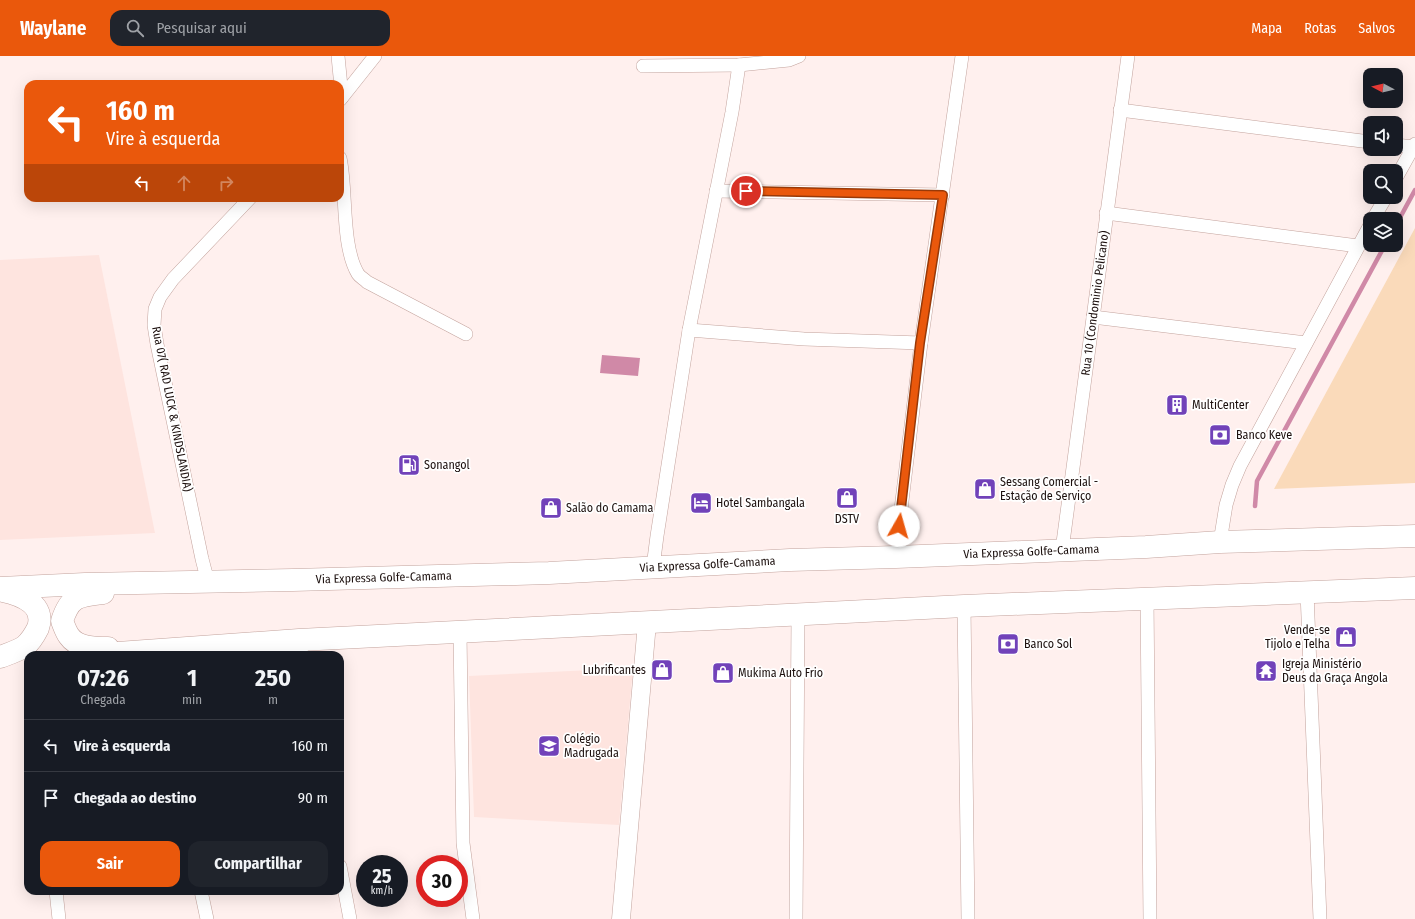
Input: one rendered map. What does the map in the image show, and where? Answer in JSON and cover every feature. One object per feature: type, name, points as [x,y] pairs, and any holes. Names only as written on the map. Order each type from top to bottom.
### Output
[{"type":"highway","name":"Via Expressa Golfe-Camama","points":[[0,589],[85,584],[179,583],[549,573],[1220,542],[1415,536]]},
{"type":"highway","points":[[179,583],[78,597],[67,607],[62,621],[69,637],[81,645],[96,648],[301,647],[460,632],[798,614],[1147,598],[1415,588]]},
{"type":"highway","points":[[0,589],[23,597],[36,607],[40,621],[36,634],[26,645],[0,657]]},
{"type":"highway","points":[[164,651],[178,648]]},
{"type":"highway","points":[[0,660],[24,659]]},
{"type":"street","points":[[338,56],[340,80]]},
{"type":"street","points":[[344,94],[375,56]]},
{"type":"street","points":[[643,66],[739,65],[789,60],[799,56]]},
{"type":"street","points":[[899,526],[920,343],[943,195],[962,56]]},
{"type":"street","name":"Rua 10 (Condominio Pelicano)","points":[[1062,550],[1128,56]]},
{"type":"street","points":[[653,567],[689,330],[739,65]]},
{"type":"street","points":[[1120,110],[1363,141]]},
{"type":"street","points":[[1403,145],[1414,146],[1403,166]]},
{"type":"street","points":[[344,189],[349,246],[355,268],[359,275],[367,282],[466,334]]},
{"type":"street","points":[[716,191],[943,195]]},
{"type":"street","name":"Rua 07( RAD LUCK & KINDSLANDIA)","points":[[208,582],[157,344],[154,325],[155,310],[160,297],[173,279],[246,202]]},
{"type":"street","points":[[1106,213],[1358,246]]},
{"type":"street","points":[[1220,542],[1226,505],[1240,466],[1363,237]]},
{"type":"street","points":[[1093,317],[1306,343]]},
{"type":"street","points":[[689,330],[804,339],[920,343]]},
{"type":"street","points":[[1307,592],[1320,919]]},
{"type":"street","points":[[1147,598],[1150,919]]},
{"type":"street","points":[[964,606],[968,919]]},
{"type":"street","points":[[796,919],[798,614]]},
{"type":"street","points":[[621,919],[647,622]]},
{"type":"street","points":[[460,632],[463,843],[473,919]]},
{"type":"street","points":[[344,887],[350,919]]},
{"type":"street","points":[[56,895],[59,919]]},
{"type":"street","points":[[202,895],[207,919]]},
{"type":"shaded area","points":[[1415,228],[1415,483],[1274,489],[1403,252]]},
{"type":"shaded area","points":[[99,255],[155,533],[0,540],[0,260]]},
{"type":"shaded area","points":[[602,355],[640,358],[638,376],[600,373]]},
{"type":"shaded area","name":"Colégio Madrugada","points":[[633,668],[619,825],[474,817],[469,676]]},
{"type":"waterway","points":[[1403,212],[1415,190]]},
{"type":"waterway","points":[[1255,506],[1257,481],[1381,252]]},
{"type":"place","name":"MultiCenter","points":[[1177,405]]},
{"type":"place","name":"Banco Keve","points":[[1220,435]]},
{"type":"place","name":"Sonangol","points":[[409,465]]},
{"type":"place","name":"Sessang Comercial - Estação de Serviço","points":[[985,489]]},
{"type":"place","name":"DSTV","points":[[847,498]]},
{"type":"place","name":"Hotel Sambangala","points":[[701,503]]},
{"type":"place","name":"Salão do Camama","points":[[551,508]]},
{"type":"place","name":"Vende-se Tijolo e Telha","points":[[1346,637]]},
{"type":"place","name":"Banco Sol","points":[[1008,644]]},
{"type":"place","name":"Lubrificantes","points":[[662,670]]},
{"type":"place","name":"Igreja Ministério Deus da Graça Angola","points":[[1266,671]]},
{"type":"place","name":"Mukima Auto Frio","points":[[723,673]]},
{"type":"place","name":"Colégio Madrugada","points":[[549,746]]},
{"type":"route","points":[[746,191],[943,195],[920,343],[899,526]]}]
